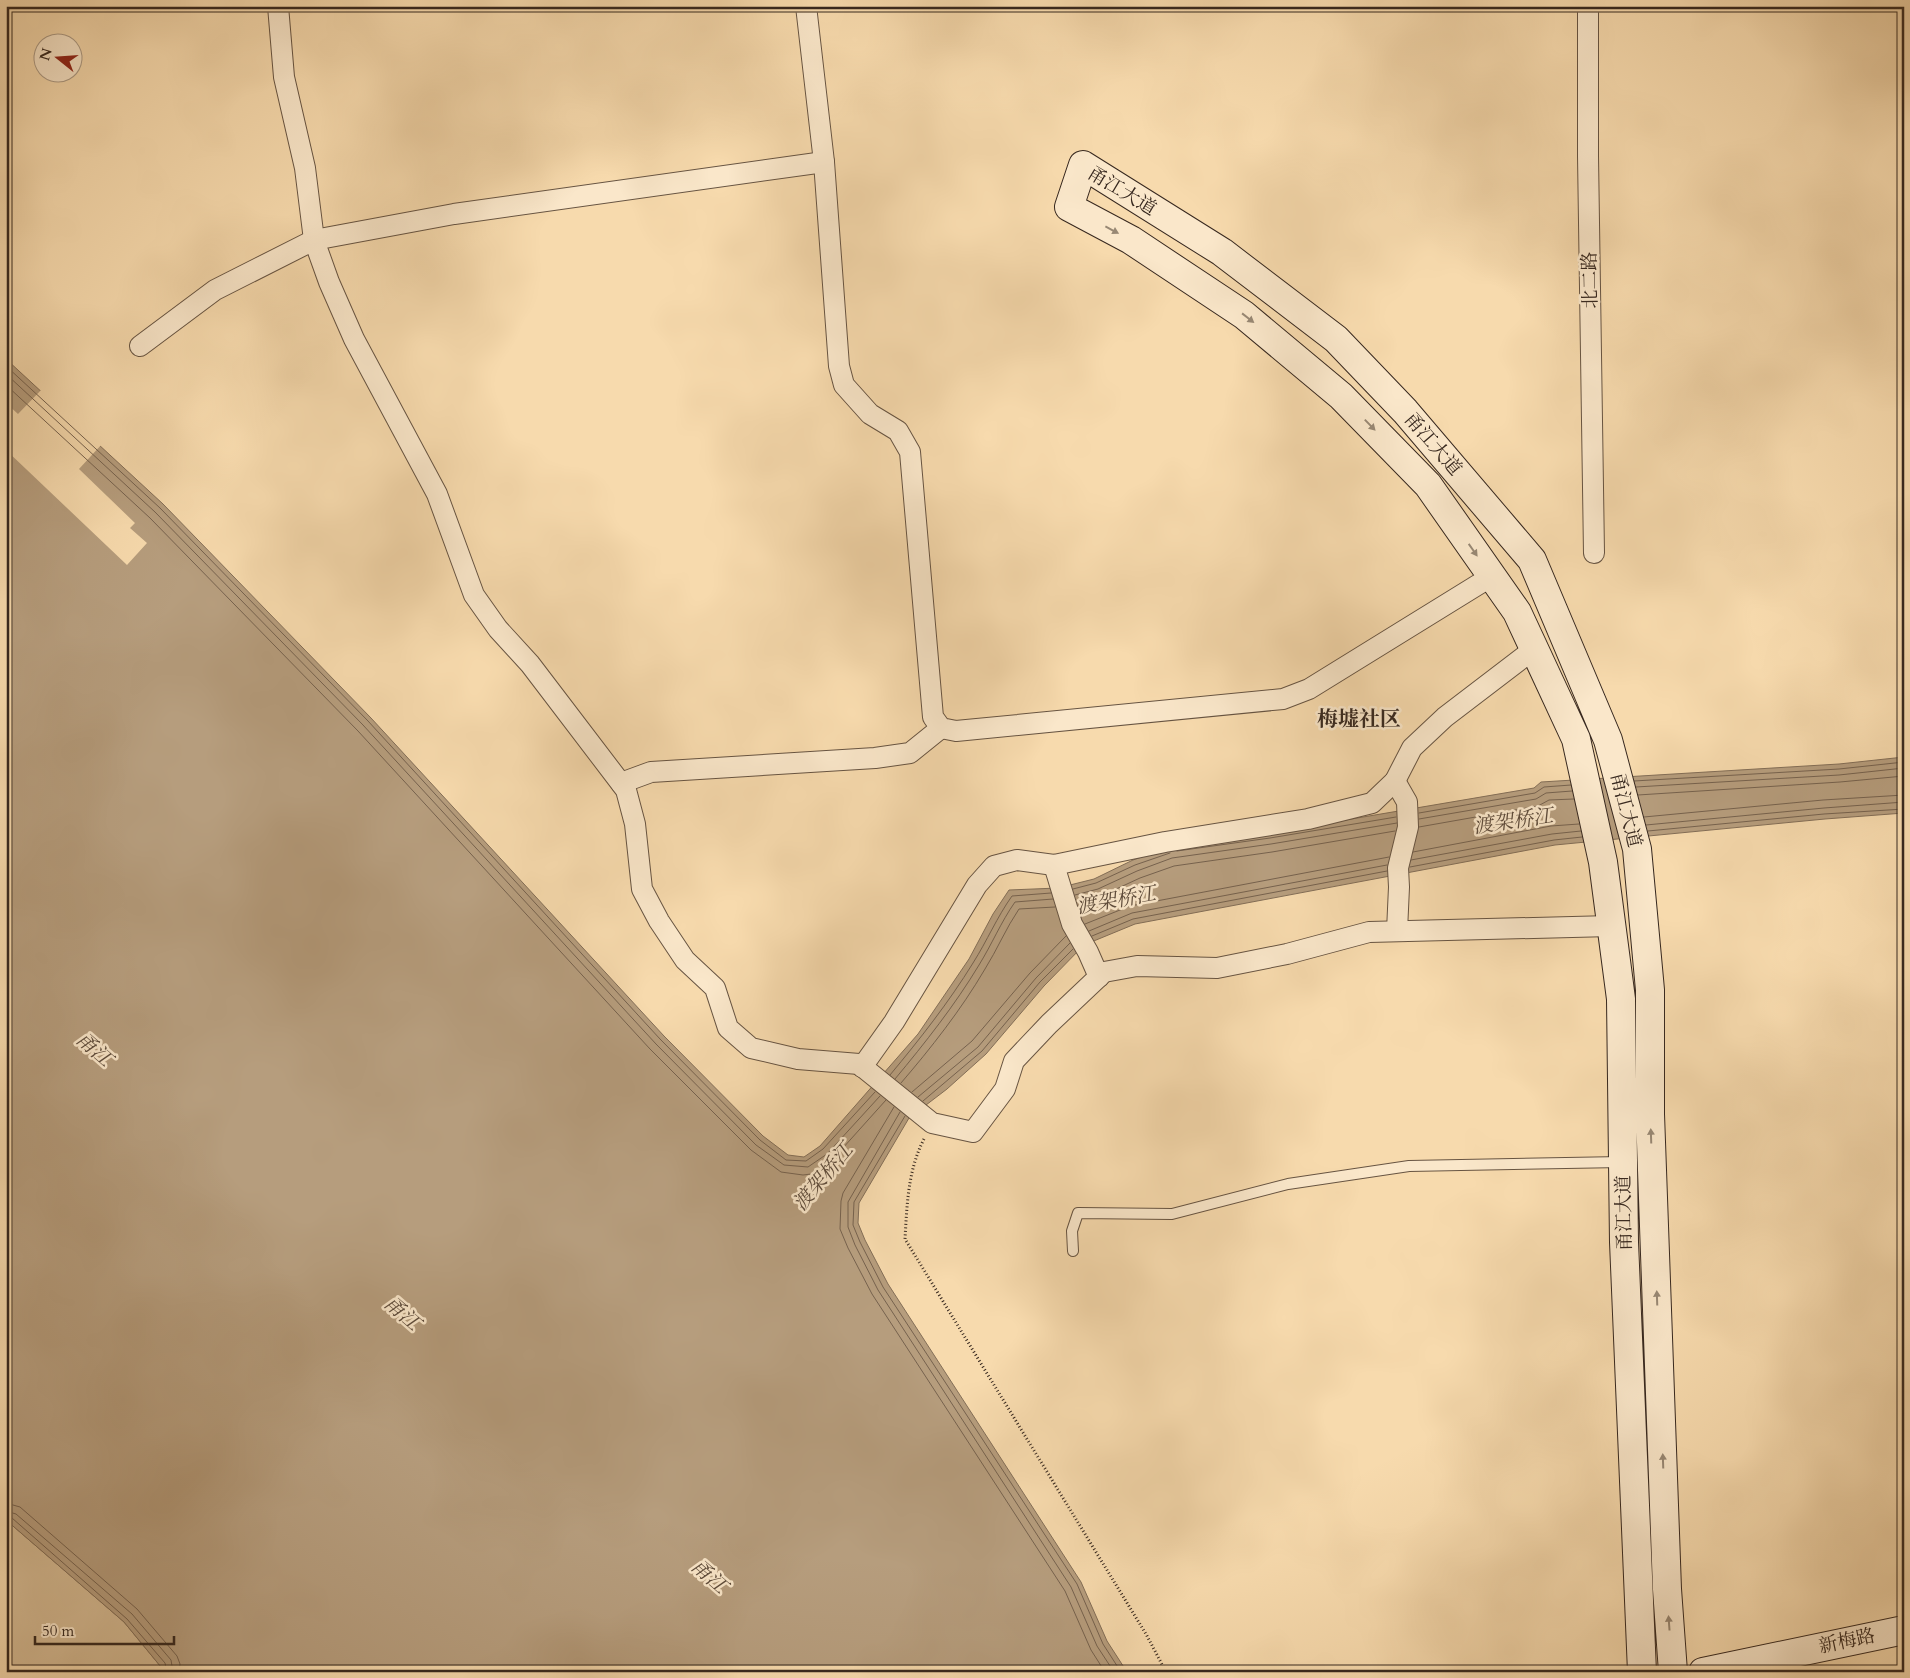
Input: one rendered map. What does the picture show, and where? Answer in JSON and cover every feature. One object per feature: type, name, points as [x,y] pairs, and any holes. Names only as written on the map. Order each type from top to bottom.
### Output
[{"type":"main road","name":"甬江大道","points":[[1642,1672],[1624,1242],[1621,999],[1602,862],[1576,739],[1517,612],[1428,485],[1341,396],[1244,315],[1131,240],[1069,207],[1083,165],[1222,252],[1336,338],[1405,411],[1532,560],[1608,740],[1637,849],[1650,990],[1651,1134],[1667,1589],[1673,1672]]},
{"type":"main road","name":"新梅路","points":[[1703,1672],[1904,1630]]},
{"type":"street","points":[[278,6],[284,77],[305,168],[314,240],[329,282],[354,339],[437,494],[474,595],[498,629],[530,664],[626,790],[635,824],[642,889],[659,921],[685,960],[715,988],[728,1028],[751,1048],[798,1059],[859,1064],[926,1118],[973,1132],[1005,1089],[1014,1061],[1049,1024],[1104,972],[1137,966],[1217,968],[1287,954],[1369,932],[1611,926]]},
{"type":"street","points":[[806,6],[824,162],[840,366],[844,385],[870,414],[898,431],[910,452],[932,717],[941,728],[956,731],[1282,699],[1309,689],[1492,576]]},
{"type":"street","name":"北二路","points":[[1588,6],[1588,156],[1594,553]]},
{"type":"street","points":[[140,346],[215,290],[314,240],[454,214],[824,162]]},
{"type":"street","points":[[868,1072],[894,1022],[977,885],[994,866],[1017,860],[1057,874],[1174,840],[1308,818],[1372,803],[1395,781],[1412,748],[1445,717],[1534,649]]},
{"type":"street","points":[[621,783],[651,772],[875,758],[910,753],[941,728]]},
{"type":"street","points":[[1395,781],[1407,802],[1408,827],[1398,868],[1397,931]]},
{"type":"street","points":[[1057,874],[1072,924],[1088,952],[1099,977]]},
{"type":"lane","points":[[1073,1251],[1072,1231],[1078,1213],[1172,1214],[1288,1184],[1409,1166],[1623,1162]]},
{"type":"path","points":[[926,1118],[909,1186],[905,1239],[1146,1634],[1166,1672]]},
{"type":"shaded area","points":[[6,1520],[124,1622],[161,1667],[158,1672],[6,1672]]},
{"type":"water","points":[[6,359],[163,504],[371,718],[664,1036],[763,1136],[788,1155],[804,1157],[820,1146],[918,1034],[969,959],[993,914],[1009,890],[1058,888],[1094,879],[1133,860],[1170,847],[1269,833],[1534,788],[1541,782],[1839,764],[1904,757],[1904,813],[1555,845],[1135,924],[1084,945],[1044,986],[986,1054],[947,1089],[909,1118],[859,1203],[858,1223],[888,1284],[1081,1582],[1107,1641],[1127,1672],[158,1672],[161,1667],[124,1622],[6,1520]]},
{"type":"pier","points":[[42,389],[102,444],[79,469],[135,523],[130,528],[147,543],[127,565],[6,450],[6,403],[18,414]]},
{"type":"district","name":"梅墟社区","points":[[1359,719]]},
{"type":"water label","name":"渡架桥江","points":[[1513,821]]},
{"type":"water label","name":"渡架桥江","points":[[1116,900]]},
{"type":"water label","name":"甬江","points":[[94,1049]]},
{"type":"water label","name":"渡架桥江","points":[[823,1177]]},
{"type":"water label","name":"甬江","points":[[402,1313]]},
{"type":"water label","name":"甬江","points":[[709,1576]]}]
